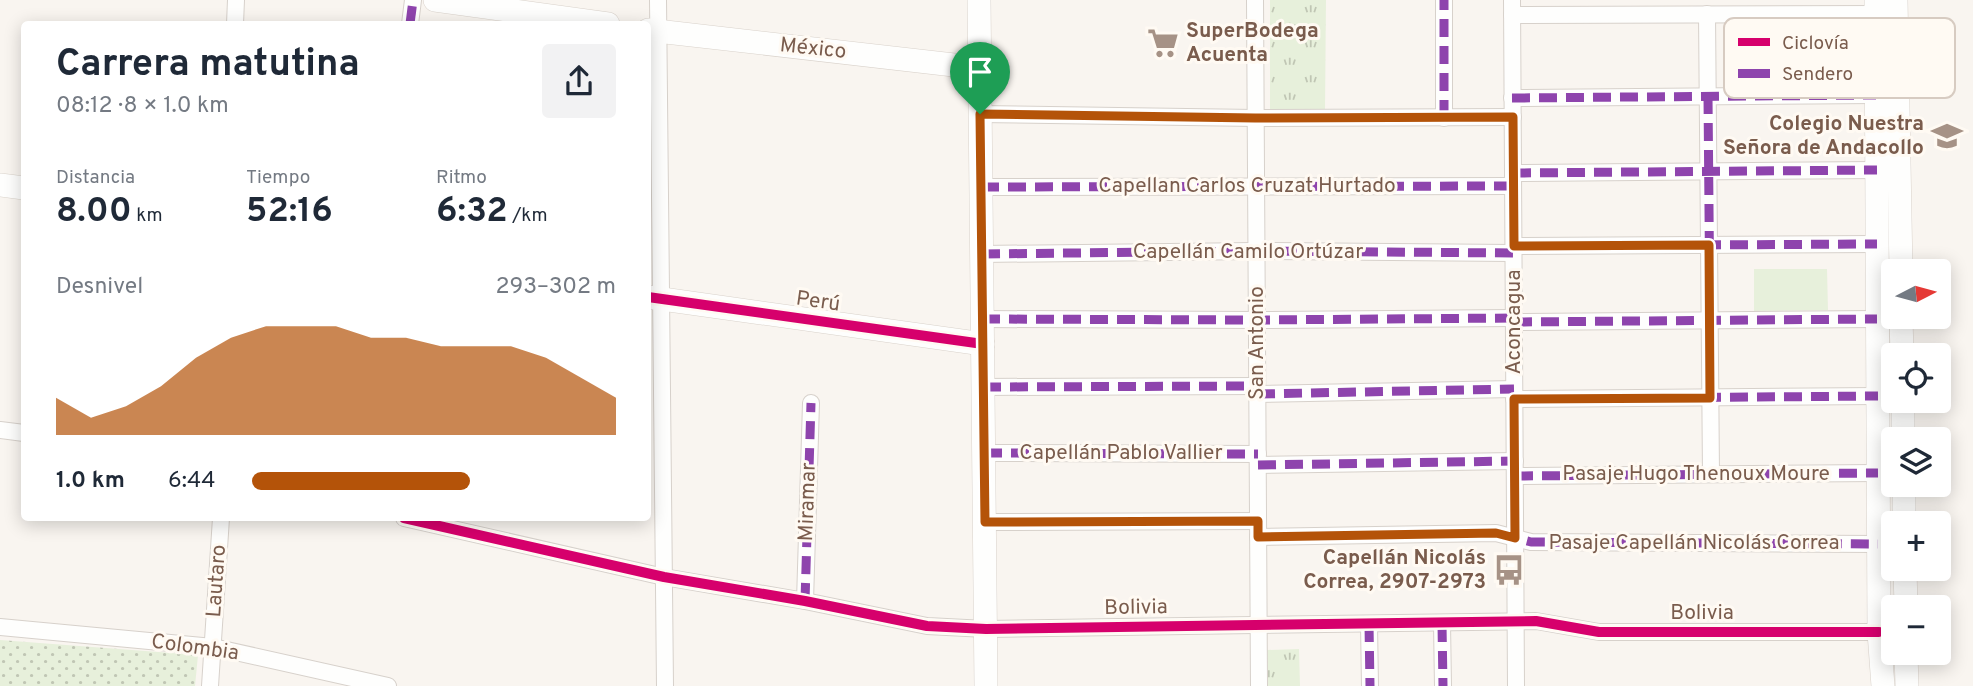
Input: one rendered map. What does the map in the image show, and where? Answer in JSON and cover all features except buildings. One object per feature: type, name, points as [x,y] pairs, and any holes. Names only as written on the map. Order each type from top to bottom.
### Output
[{"type":"main road","points":[[435,0],[586,21]]},
{"type":"main road","points":[[979,0],[986,686]]},
{"type":"main road","name":"México","points":[[653,31],[979,68]]},
{"type":"main road","points":[[1877,98],[1878,544],[1883,686]]},
{"type":"main road","points":[[1891,98],[1900,259]]},
{"type":"main road","points":[[0,185],[21,188]]},
{"type":"main road","name":"Perú","points":[[654,298],[983,344]]},
{"type":"main road","points":[[1906,665],[1907,686]]},
{"type":"street","points":[[235,21],[236,0]]},
{"type":"street","points":[[410,21],[413,0]]},
{"type":"street","points":[[658,0],[653,31],[654,298],[665,686]]},
{"type":"street","name":"San Antonio","points":[[1255,0],[1259,686]]},
{"type":"street","points":[[1444,0],[1444,118]]},
{"type":"street","points":[[1512,7],[1697,10],[1886,7]]},
{"type":"street","name":"Aconcagua","points":[[1512,7],[1516,686]]},
{"type":"street","points":[[1697,10],[1708,96],[1711,474]]},
{"type":"street","points":[[1513,97],[1724,96]]},
{"type":"street","points":[[980,114],[1255,118],[1513,117]]},
{"type":"street","name":"Capellan Carlos Cruzat Hurtado","points":[[981,187],[1256,186],[1709,171],[1877,170]]},
{"type":"street","name":"Capellán Camilo Ortúzar","points":[[982,254],[1877,244]]},
{"type":"street","points":[[982,319],[1877,319]]},
{"type":"street","points":[[983,387],[1710,398],[1878,396]]},
{"type":"street","name":"Miramar","points":[[805,601],[811,403]]},
{"type":"street","points":[[0,430],[21,433]]},
{"type":"street","name":"Capellán Pablo Vallier","points":[[984,453],[1515,468]]},
{"type":"street","name":"Pasaje Hugo Thenoux Moure","points":[[1515,468],[1711,474],[1878,473]]},
{"type":"street","name":"Lautaro","points":[[210,686],[221,521]]},
{"type":"street","name":"Bolivia","points":[[432,521],[461,524],[664,577],[805,601],[927,626],[986,629],[1536,621],[1599,632],[1879,632]]},
{"type":"street","points":[[985,522],[1258,521]]},
{"type":"street","name":"Pasaje Capellán Nicolás Correa","points":[[1258,537],[1496,533],[1531,542],[1878,544]]},
{"type":"street","points":[[1442,624],[1443,686]]},
{"type":"street","points":[[1369,625],[1370,686]]},
{"type":"street","name":"Colombia","points":[[0,627],[213,647],[388,686]]},
{"type":"green space","points":[[1270,0],[1326,0],[1325,110],[1270,109]]},
{"type":"green space","points":[[1754,269],[1827,269],[1828,310],[1754,311]]},
{"type":"green space","points":[[0,640],[198,655],[195,686],[0,686]]},
{"type":"green space","points":[[1299,649],[1300,686],[1268,686],[1267,650]]},
{"type":"marked path","points":[[410,21],[413,0]]},
{"type":"marked path","points":[[1444,0],[1444,118]]},
{"type":"marked path","points":[[1708,96],[1710,321]]},
{"type":"marked path","points":[[1512,98],[1724,96]]},
{"type":"marked path","points":[[1255,118],[1513,117]]},
{"type":"marked path","points":[[1513,173],[1877,170]]},
{"type":"marked path","points":[[981,187],[1513,186]]},
{"type":"marked path","points":[[1514,246],[1877,244]]},
{"type":"marked path","points":[[982,254],[1256,251],[1513,253]]},
{"type":"marked path","points":[[982,319],[1514,318]]},
{"type":"marked path","points":[[1514,322],[1877,319]]},
{"type":"marked path","points":[[983,387],[1257,386]]},
{"type":"marked path","points":[[1257,394],[1514,389]]},
{"type":"marked path","points":[[1514,399],[1878,396]]},
{"type":"marked path","points":[[805,601],[811,403]]},
{"type":"marked path","points":[[984,453],[1258,454]]},
{"type":"marked path","points":[[1258,465],[1515,461]]},
{"type":"marked path","points":[[1515,476],[1878,473]]},
{"type":"marked path","points":[[985,522],[1258,521]]},
{"type":"marked path","points":[[1258,537],[1496,533],[1531,542],[1878,544]]},
{"type":"marked path","points":[[1369,624],[1370,686]]},
{"type":"marked path","points":[[1442,624],[1443,686]]},
{"type":"cycle path","points":[[651,297],[983,344]]},
{"type":"cycle path","points":[[417,521],[664,577],[805,601],[927,626],[986,629],[1536,621],[1599,632],[1879,632]]},
{"type":"place","name":"SuperBodega Acuenta","points":[[1163,43]]},
{"type":"place","name":"Colegio Nuestra Señora de Andacollo","points":[[1947,136]]},
{"type":"place","name":"Capellán Nicolás Correa, 2907-2973","points":[[1509,570]]},
{"type":"route","points":[[980,114],[1255,118],[1513,117],[1514,246],[1709,245],[1710,398],[1514,399],[1515,538],[1496,533],[1258,537],[1258,521],[985,522],[980,114]]}]
